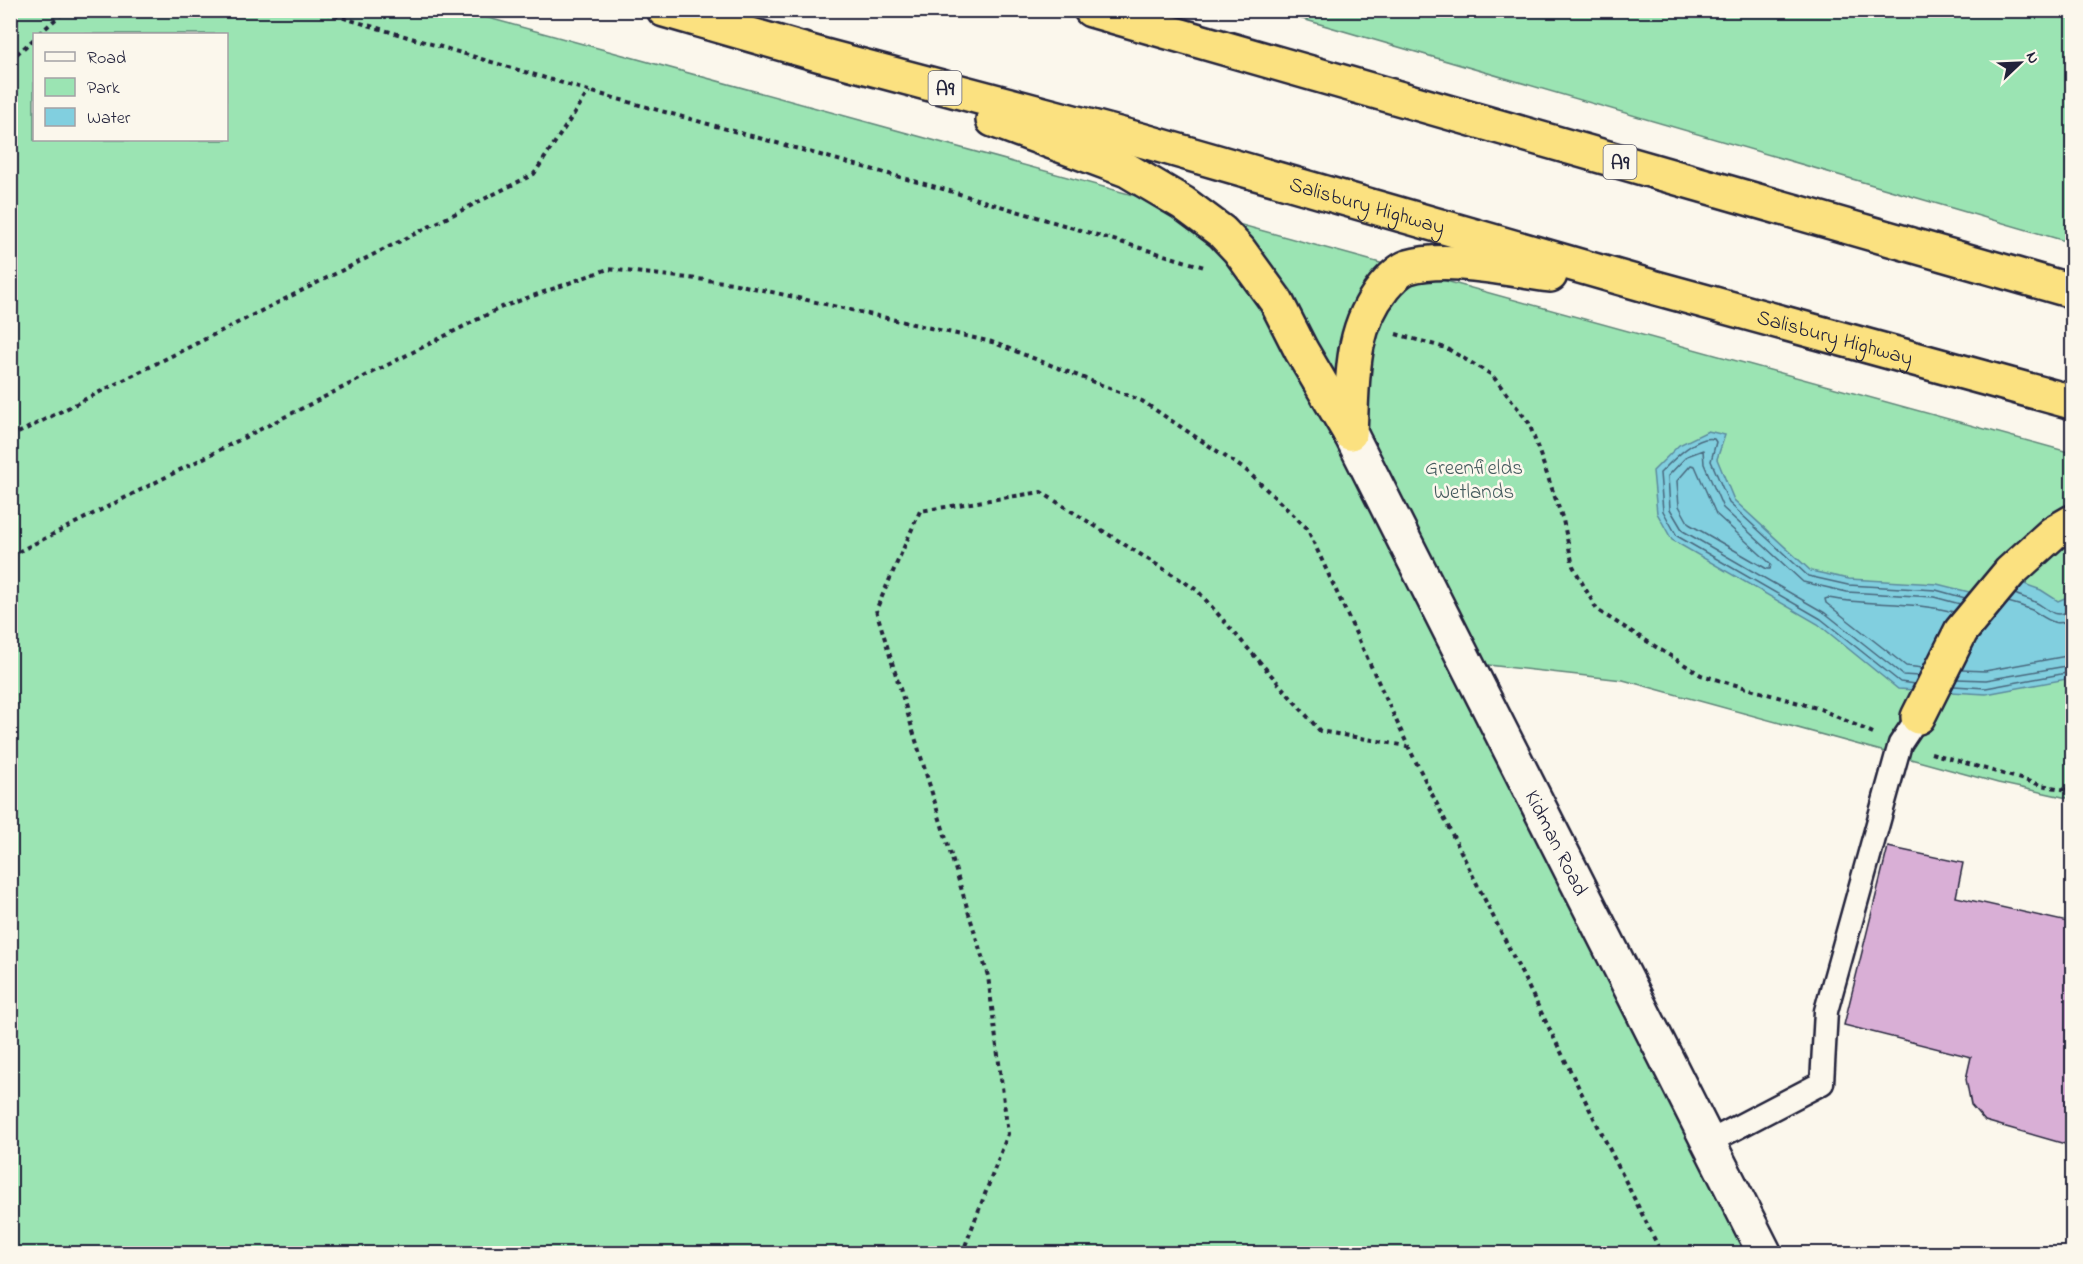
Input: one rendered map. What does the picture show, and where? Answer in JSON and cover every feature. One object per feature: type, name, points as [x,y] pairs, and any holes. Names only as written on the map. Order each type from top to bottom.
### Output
[{"type":"highway","name":"Salisbury Highway","points":[[664,10],[821,55],[1142,140],[1656,288],[2073,402]]},
{"type":"highway","name":"A9","points":[[1091,10],[2073,291]]},
{"type":"highway","points":[[821,55],[1126,170],[1183,203],[1222,232],[1239,250],[1276,301],[1300,350],[1350,433]]},
{"type":"highway","points":[[1350,433],[1356,342],[1377,296],[1389,280],[1406,267],[1449,262],[1656,288]]},
{"type":"highway","points":[[1918,717],[1961,631],[2010,572],[2053,533],[2073,522]]},
{"type":"street","name":"Kidman Road","points":[[1350,433],[1765,1254]]},
{"type":"lane","points":[[1709,1142],[1822,1083],[1826,1011],[1900,744],[1918,717]]},
{"type":"path","points":[[40,33],[66,10]]},
{"type":"path","points":[[317,10],[589,91],[943,189],[1207,268]]},
{"type":"path","points":[[10,60],[33,40]]},
{"type":"path","points":[[10,437],[534,174],[589,91]]},
{"type":"path","points":[[10,556],[502,307],[608,269],[732,283],[992,342],[1142,401],[1247,471],[1307,528],[1408,746],[1662,1254]]},
{"type":"path","points":[[1394,334],[1446,348],[1492,375],[1529,423],[1563,520],[1573,566],[1597,610],[1701,675],[1820,709],[1900,744],[2041,785],[2073,791]]},
{"type":"path","points":[[962,1254],[1008,1134],[988,976],[876,610],[920,510],[1041,492],[1197,590],[1320,731],[1408,746]]},
{"type":"green space","name":"Greenfields Wetlands","points":[[10,11],[463,11],[2072,453],[2072,799],[1998,783],[1623,680],[1469,663],[1764,1253],[11,1253]]},
{"type":"green space","points":[[1275,11],[2072,11],[2072,243]]},
{"type":"water","points":[[1708,431],[1725,435],[1717,459],[1734,500],[1811,571],[1849,579],[1937,584],[1973,593],[2008,578],[2041,590],[2058,601],[2072,595],[2072,678],[1986,694],[1898,689],[1818,624],[1672,540],[1657,513],[1653,471],[1679,445]]},
{"type":"building","points":[[1888,847],[1963,863],[1956,897],[2072,923],[2072,1146],[1985,1121],[1971,1105],[1966,1079],[1971,1057],[1844,1025]]}]
